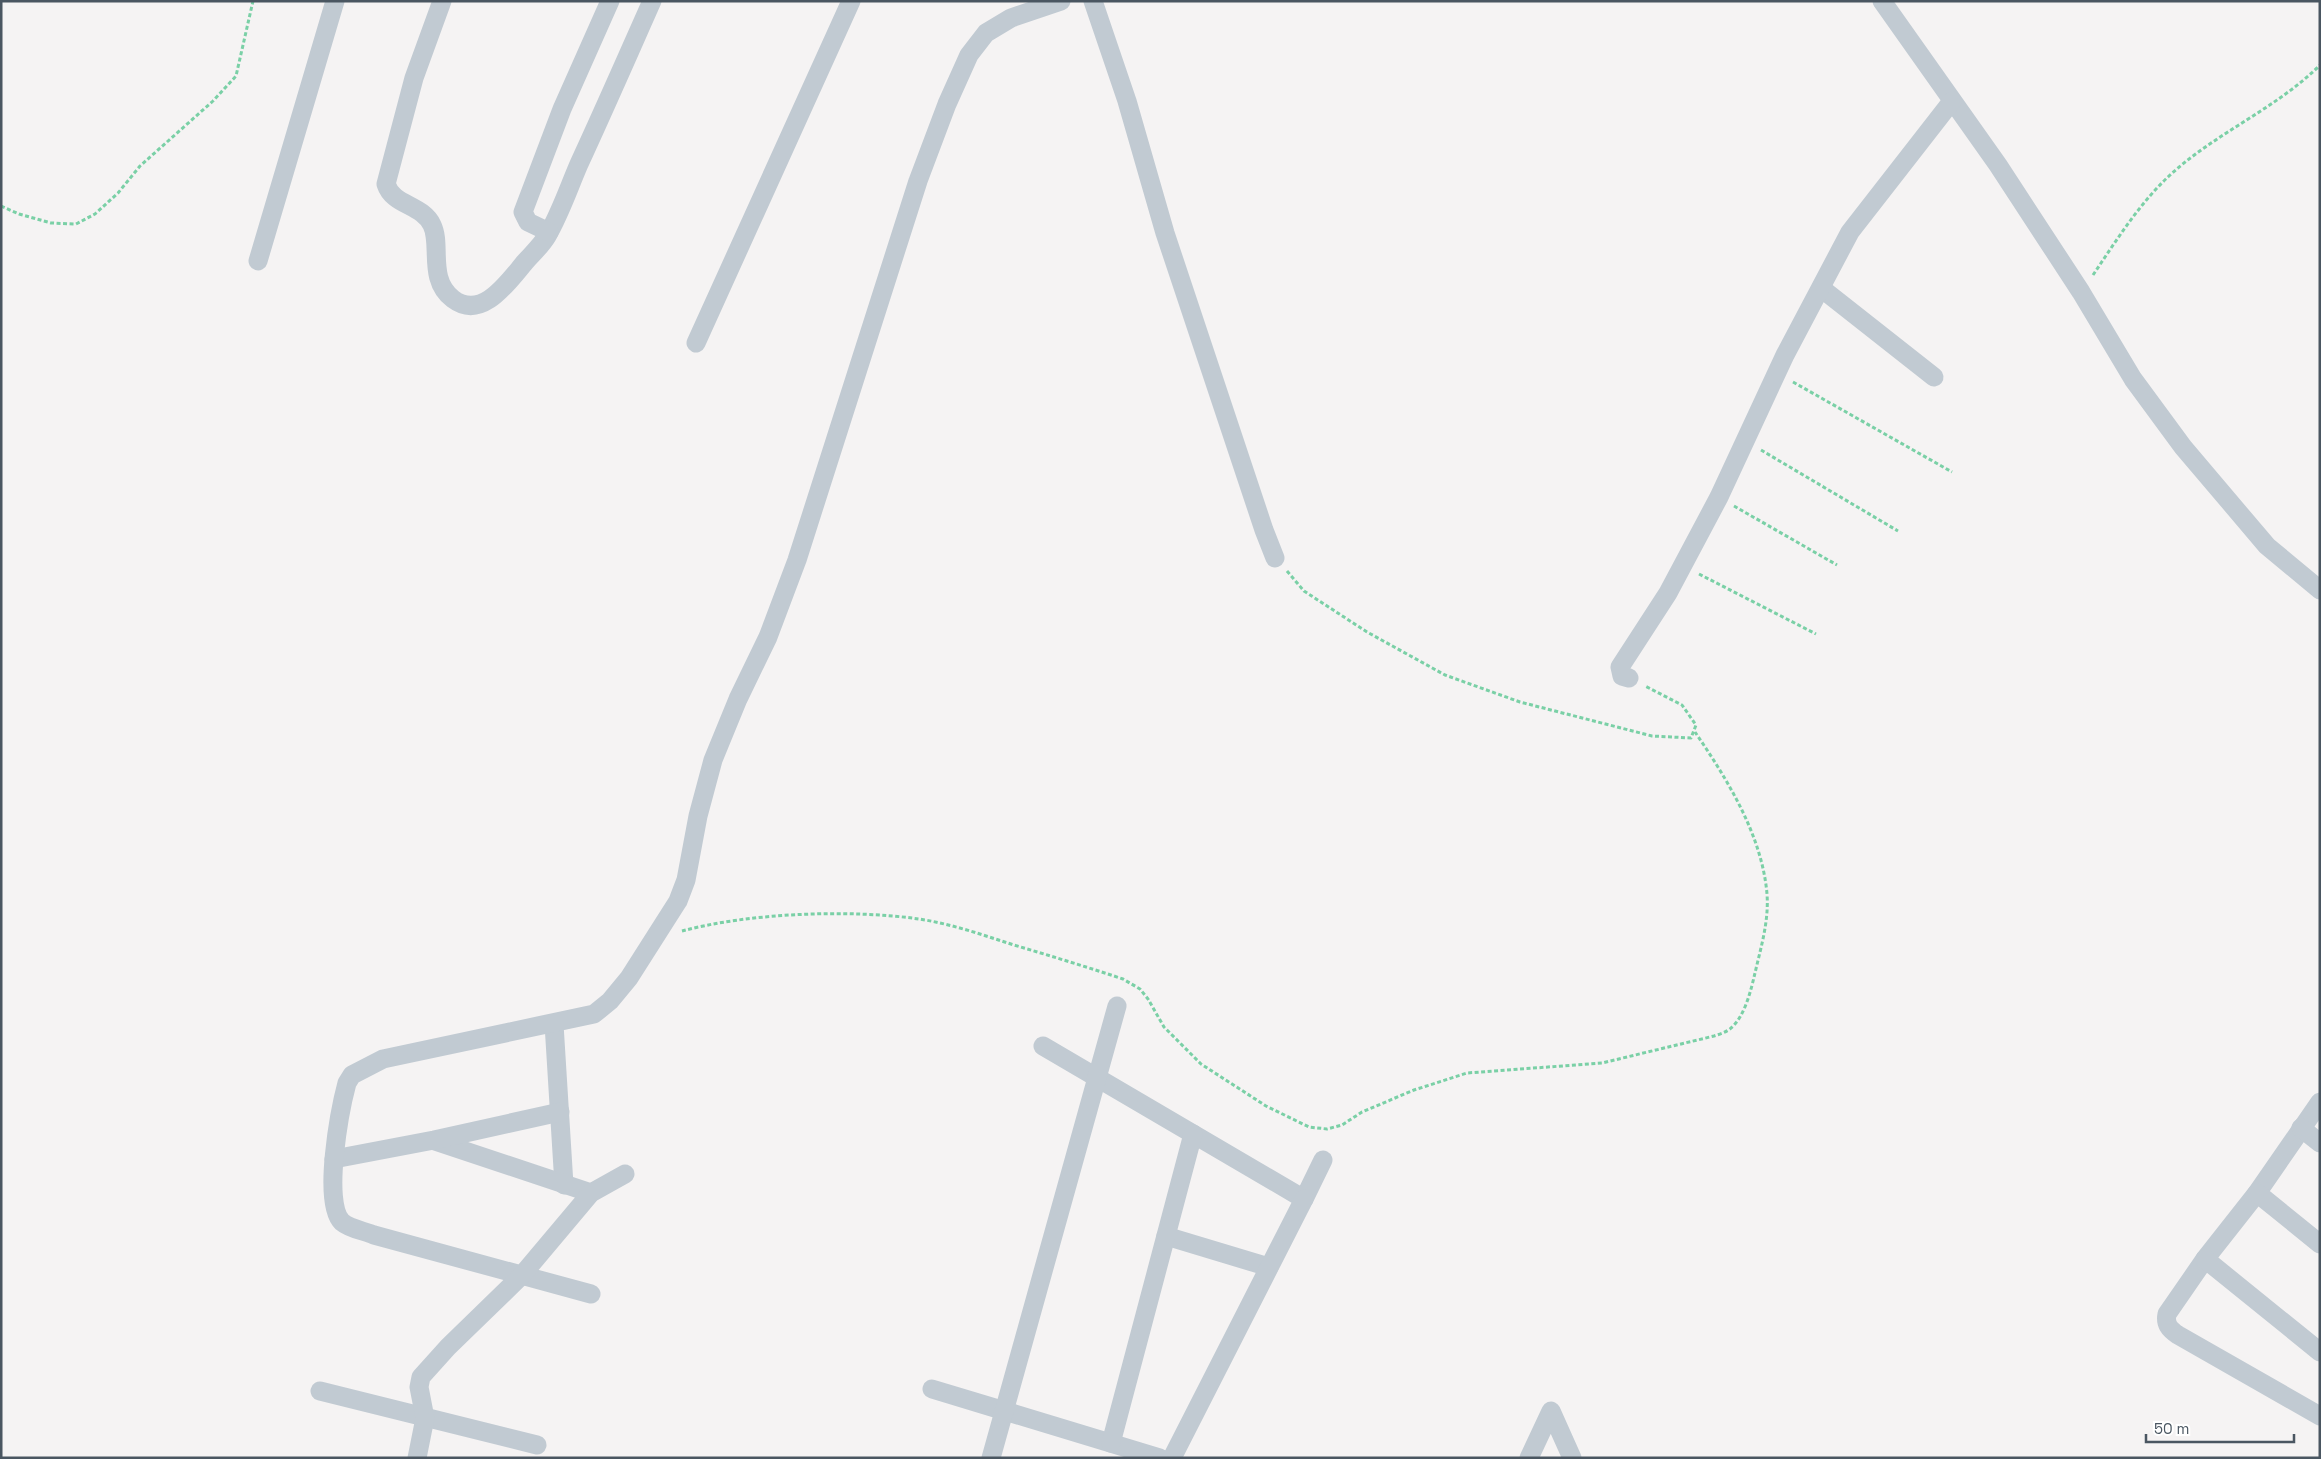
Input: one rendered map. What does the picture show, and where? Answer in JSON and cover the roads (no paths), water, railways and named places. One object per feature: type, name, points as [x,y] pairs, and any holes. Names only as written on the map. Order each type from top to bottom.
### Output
[{"type":"street","points":[[258,261],[335,1]]},
{"type":"street","points":[[442,1],[414,78],[389,165],[386,184],[389,193],[423,213],[430,220],[434,229],[435,258],[444,291],[462,304],[476,305],[490,300],[501,291],[549,232],[652,1]]},
{"type":"street","points":[[549,232],[528,222],[523,212],[562,109],[610,1]]},
{"type":"street","points":[[696,343],[851,1]]},
{"type":"street","points":[[591,1294],[374,1235],[343,1223],[336,1213],[334,1200],[334,1159],[347,1083],[352,1075],[382,1059],[594,1014],[610,1001],[654,942],[678,901],[686,880],[698,816],[714,760],[738,699],[768,637],[797,560],[915,191],[947,104],[969,55],[986,33],[1012,18],[1061,1]]},
{"type":"street","points":[[1093,1],[1127,102],[1165,233],[1275,558]]},
{"type":"street","points":[[1882,1],[2081,292],[2133,379],[2183,447],[2267,546],[2320,590]]},
{"type":"street","points":[[1629,678],[1622,676],[1620,667],[1668,592],[1719,497],[1777,373],[1850,232],[1952,101]]},
{"type":"street","points":[[1821,288],[1934,377]]},
{"type":"street","points":[[991,1458],[1117,1006]]},
{"type":"street","points":[[554,1024],[564,1185]]},
{"type":"street","points":[[1042,1046],[1304,1199]]},
{"type":"street","points":[[2320,1102],[2257,1193],[2205,1259],[2167,1314],[2167,1324],[2178,1335],[2320,1416]]},
{"type":"street","points":[[334,1159],[434,1140],[560,1112]]},
{"type":"street","points":[[2301,1128],[2320,1143]]},
{"type":"street","points":[[1111,1443],[1193,1134]]},
{"type":"street","points":[[434,1140],[591,1193]]},
{"type":"street","points":[[1172,1458],[1323,1160]]},
{"type":"street","points":[[416,1458],[425,1418],[419,1387],[421,1377],[522,1275],[591,1193],[625,1174]]},
{"type":"street","points":[[2257,1193],[2320,1244]]},
{"type":"street","points":[[1166,1236],[1269,1268]]},
{"type":"street","points":[[2205,1259],[2320,1352]]},
{"type":"street","points":[[932,1390],[1160,1458]]},
{"type":"street","points":[[320,1391],[537,1445]]},
{"type":"street","points":[[1529,1458],[1551,1411],[1572,1458]]}]
